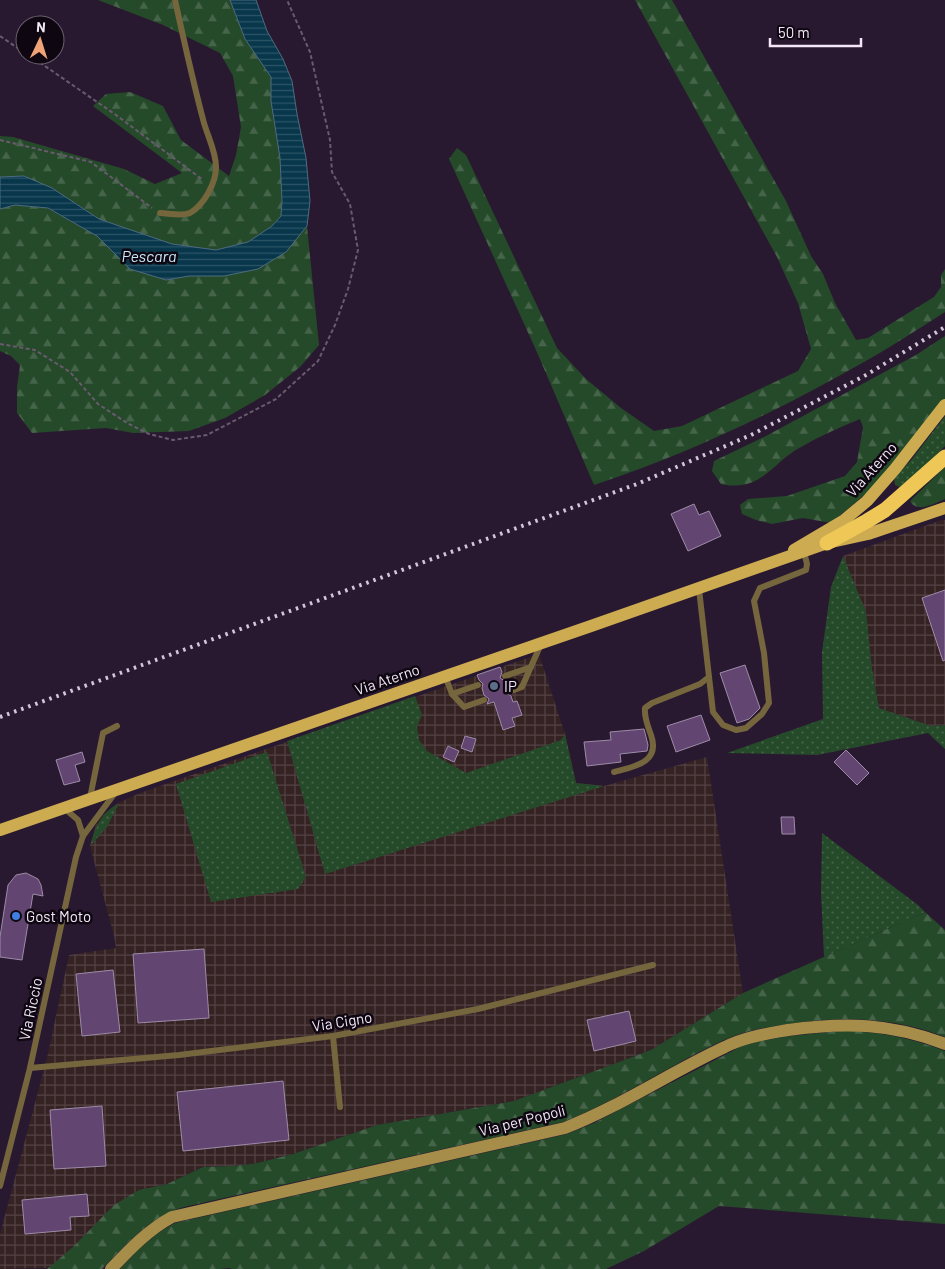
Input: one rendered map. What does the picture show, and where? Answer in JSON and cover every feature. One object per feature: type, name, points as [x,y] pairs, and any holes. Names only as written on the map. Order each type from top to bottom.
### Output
[{"type":"highway","points":[[827,543],[867,522],[885,510],[945,457]]},
{"type":"main road","name":"Via Aterno","points":[[784,559],[795,548],[843,521],[867,501],[895,469],[945,405]]},
{"type":"main road","name":"Via Aterno","points":[[0,830],[827,543],[868,534],[945,508]]},
{"type":"main road","name":"Via per Popoli","points":[[111,1269],[141,1238],[158,1224],[172,1217],[565,1128],[592,1118],[724,1047],[756,1035],[811,1027],[860,1025],[883,1027],[945,1044]]},
{"type":"lane","points":[[160,213],[188,214],[203,201],[215,176],[216,167],[174,0]]},
{"type":"lane","points":[[699,589],[713,712],[723,725],[736,730],[746,728],[762,714],[769,703],[764,653],[754,601],[760,588],[806,570],[808,564],[804,552]]},
{"type":"lane","points":[[511,690],[522,687],[542,643]]},
{"type":"lane","points":[[505,676],[531,667]]},
{"type":"lane","points":[[445,676],[452,694],[464,707],[484,700]]},
{"type":"lane","points":[[614,772],[636,766],[646,761],[651,755],[653,740],[645,715],[645,708],[652,703],[700,684],[709,677]]},
{"type":"lane","points":[[452,694],[478,685]]},
{"type":"lane","points":[[90,798],[103,733],[117,726]]},
{"type":"lane","name":"Via Riccio","points":[[0,1186],[30,1068],[68,889],[82,836],[119,789]]},
{"type":"lane","points":[[64,808],[78,820],[82,836]]},
{"type":"lane","name":"Via Cigno","points":[[30,1068],[179,1055],[333,1036],[478,1009],[652,965]]},
{"type":"lane","points":[[333,1036],[340,1107]]},
{"type":"path","points":[[0,344],[35,350],[70,372],[98,404],[126,424],[149,434],[173,440],[207,435],[276,400],[318,361],[335,325],[348,289],[358,250],[350,204],[332,172],[330,140],[310,52],[287,0]]},
{"type":"path","points":[[0,36],[15,46]]},
{"type":"path","points":[[44,65],[116,115],[211,186]]},
{"type":"path","points":[[0,140],[90,162],[160,213]]},
{"type":"shaded area","points":[[945,520],[945,725],[931,726],[879,708],[872,669],[843,556]]},
{"type":"shaded area","points":[[539,654],[565,734],[576,783],[604,786],[707,757],[743,993],[651,1050],[514,1101],[377,1125],[293,1154],[257,1163],[203,1167],[167,1184],[139,1190],[49,1268],[0,1269],[0,1234],[47,1058],[69,955],[116,948],[90,846],[96,825],[101,817],[118,803],[140,793]]},
{"type":"green space","points":[[98,0],[230,0],[245,39],[271,77],[271,101],[280,158],[282,201],[281,216],[272,226],[248,242],[216,250],[172,244],[99,219],[80,206],[24,176],[0,177],[0,136],[13,137],[124,169],[155,184],[182,173],[93,106],[106,94],[130,92],[163,106],[181,140],[229,176],[236,155],[241,127],[233,76],[220,53],[163,25]]},
{"type":"green space","points":[[635,0],[672,0],[786,201],[811,256],[823,274],[835,303],[856,340],[868,338],[934,297],[941,287],[941,275],[945,269],[945,312],[874,356],[799,398],[664,460],[594,485],[536,350],[449,159],[457,148],[466,155],[557,348],[586,379],[621,408],[654,431],[682,426],[798,371],[811,349],[798,303],[777,257]]},
{"type":"green space","points":[[15,205],[47,208],[97,236],[108,247],[166,280],[189,276],[224,276],[286,252],[307,226],[319,345],[300,367],[265,395],[225,418],[189,431],[133,433],[106,428],[32,433],[17,413],[17,387],[20,365],[11,356],[0,351],[0,209]]},
{"type":"green space","points":[[945,336],[945,400],[874,487],[831,523],[803,518],[772,524],[742,514],[740,505],[748,499],[787,496],[845,476],[857,462],[863,427],[860,419],[801,447],[766,474],[747,484],[735,486],[721,484],[712,471],[714,461],[766,436],[916,355]]},
{"type":"green space","points":[[945,416],[945,446],[926,466],[900,487],[895,485],[894,478],[912,459]]},
{"type":"green space","points":[[945,467],[945,499],[922,507],[913,505],[910,501]]},
{"type":"green space","points":[[843,556],[866,612],[872,669],[879,708],[931,726],[945,725],[945,749],[928,733],[817,755],[727,753],[823,719],[822,652],[831,587]]},
{"type":"green space","points":[[415,696],[422,715],[417,727],[419,740],[427,751],[466,773],[561,740],[565,734],[576,783],[604,786],[325,874],[287,741]]},
{"type":"green space","points":[[267,752],[306,877],[298,889],[211,902],[176,784]]},
{"type":"green space","points":[[119,803],[107,827],[90,846],[103,816]]},
{"type":"green space","points":[[822,833],[925,912],[824,957],[821,892]]},
{"type":"green space","points":[[925,912],[945,930],[945,1037],[906,1025],[848,1019],[808,1021],[755,1030],[722,1041],[604,1104],[563,1122],[184,1207],[149,1224],[102,1269],[47,1269],[73,1247],[114,1205],[139,1190],[167,1184],[203,1167],[257,1163],[293,1154],[377,1125],[514,1101],[651,1050],[743,993]]},
{"type":"green space","points":[[843,1031],[895,1036],[945,1051],[945,1224],[719,1206],[644,1251],[606,1269],[120,1269],[152,1238],[175,1223],[567,1134],[594,1123],[740,1047],[778,1038]]},
{"type":"water","name":"Pescara","points":[[230,0],[256,0],[267,31],[283,59],[292,81],[306,158],[310,201],[307,226],[286,252],[258,269],[224,276],[189,276],[166,280],[130,269],[97,236],[48,208],[15,205],[0,209],[0,177],[24,176],[52,188],[99,219],[172,244],[216,250],[248,242],[272,226],[281,216],[282,201],[280,158],[271,101],[271,77],[245,39]]},
{"type":"building","points":[[694,504],[699,515],[709,511],[721,536],[688,551],[671,514]]},
{"type":"building","points":[[945,590],[945,660],[943,661],[922,598]]},
{"type":"building","points":[[745,665],[760,708],[749,719],[737,723],[720,673]]},
{"type":"building","points":[[500,667],[502,672],[500,678],[505,681],[508,687],[507,693],[511,696],[513,702],[517,701],[522,715],[512,718],[515,726],[503,730],[494,702],[487,704],[489,699],[484,695],[483,684],[477,675]]},
{"type":"building","points":[[701,715],[710,740],[676,752],[667,726]]},
{"type":"building","points":[[644,729],[648,745],[647,751],[620,754],[621,762],[587,766],[584,742],[611,740],[610,732]]},
{"type":"building","points":[[465,736],[476,739],[472,752],[461,748]]},
{"type":"building","points":[[448,746],[459,751],[454,762],[443,757]]},
{"type":"building","points":[[846,750],[869,773],[857,785],[834,762]]},
{"type":"building","points":[[82,752],[85,762],[75,765],[80,781],[64,785],[56,760]]},
{"type":"building","points":[[781,817],[794,817],[795,834],[782,834]]},
{"type":"building","name":"Gost Moto","points":[[26,873],[38,879],[43,896],[33,894],[22,960],[0,957],[0,937],[8,885],[16,875]]},
{"type":"building","points":[[204,949],[209,1018],[138,1023],[133,954]]},
{"type":"building","points":[[113,970],[120,1032],[82,1036],[76,974]]},
{"type":"building","points":[[629,1011],[636,1041],[594,1051],[587,1020]]},
{"type":"building","points":[[283,1081],[289,1140],[183,1151],[177,1092]]},
{"type":"building","points":[[102,1106],[106,1166],[54,1169],[50,1110]]},
{"type":"building","points":[[87,1194],[89,1216],[70,1217],[71,1230],[25,1234],[22,1200]]},
{"type":"railway","points":[[0,717],[637,484],[751,435],[866,375],[945,327]]},
{"type":"place","name":"IP","points":[[494,686]]},
{"type":"place","name":"Gost Moto","points":[[16,916]]}]
